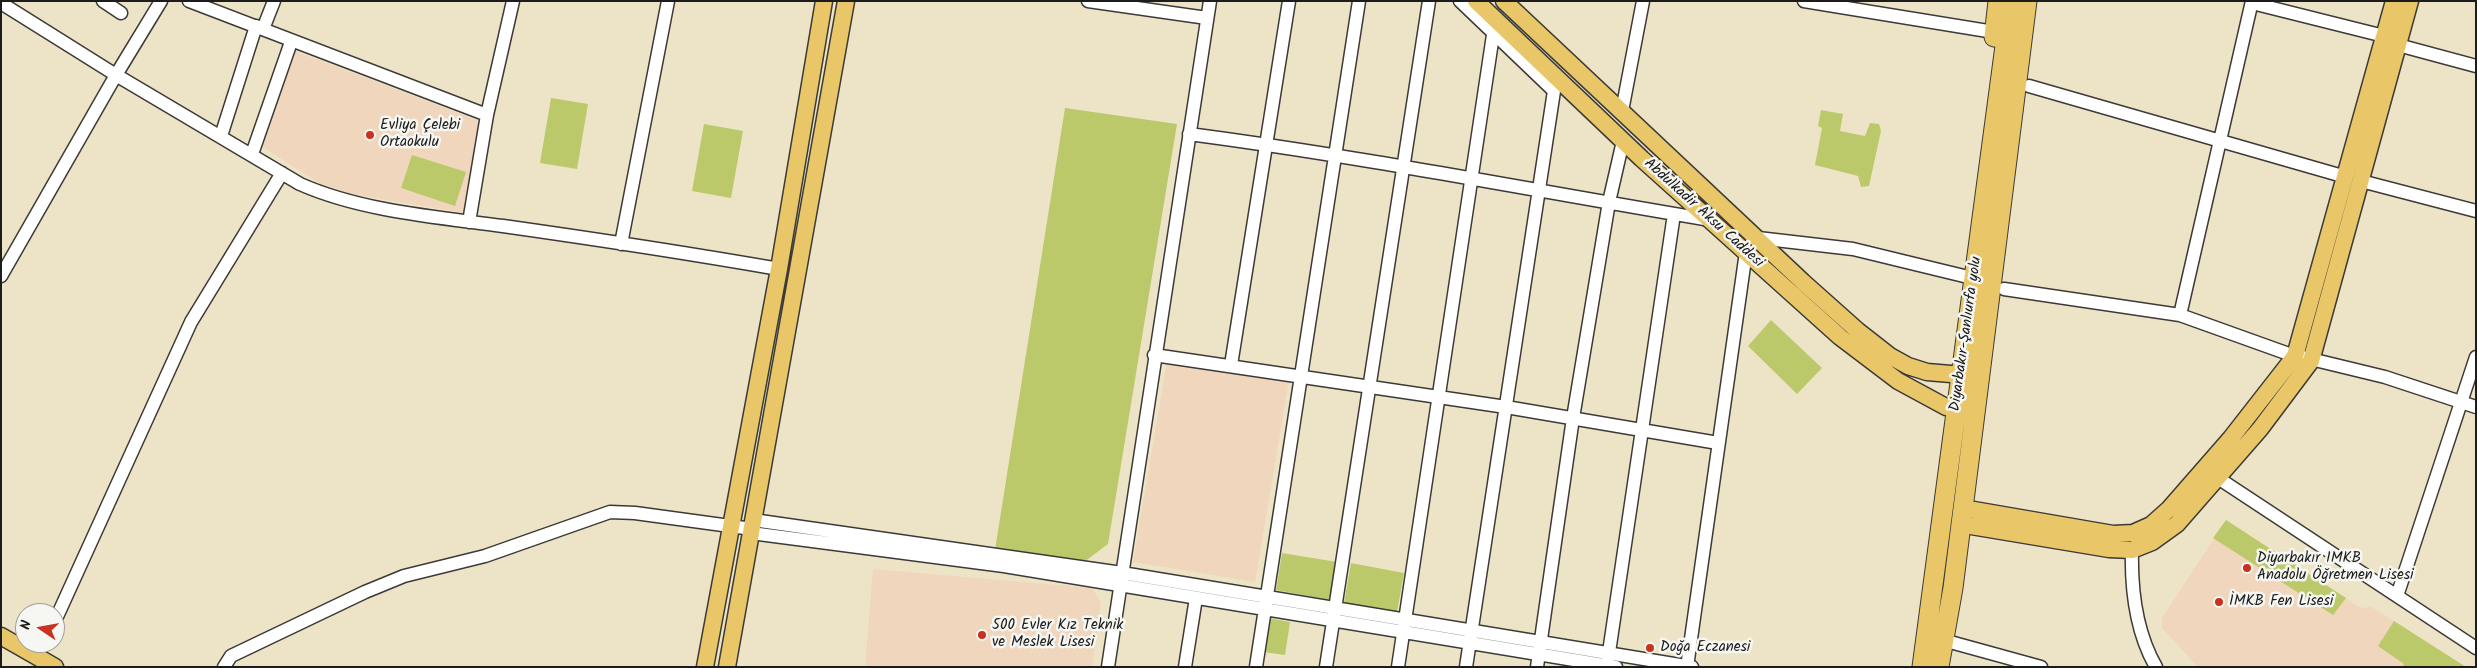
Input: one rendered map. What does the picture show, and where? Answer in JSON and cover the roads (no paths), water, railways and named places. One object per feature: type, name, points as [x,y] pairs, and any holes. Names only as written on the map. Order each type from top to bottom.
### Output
[{"type":"highway","points":[[1931,589],[1927,555],[1998,1]]},
{"type":"highway","name":"Diyarbakır-Şanlıurfa yolu","points":[[1922,667],[2011,1]]},
{"type":"highway","name":"Diyarbakır-Şanlıurfa yolu","points":[[1939,667],[1953,588],[2027,1]]},
{"type":"highway","points":[[1953,588],[1963,571],[1972,518],[2004,289],[2040,1]]},
{"type":"main road","points":[[705,667],[779,269],[824,1]]},
{"type":"main road","points":[[726,667],[846,1]]},
{"type":"main road","name":"Abdulkadir Aksu Caddesi","points":[[1476,1],[1497,30],[1713,220],[1847,342],[1874,364],[1910,387],[1946,406]]},
{"type":"main road","name":"Abdulkadir Aksu Caddesi","points":[[1504,1],[1803,282],[1890,356],[1908,366],[1927,372],[1950,374]]},
{"type":"main road","points":[[2353,179],[2384,36],[2394,1]]},
{"type":"main road","points":[[1972,518],[2109,549],[2132,550],[2152,542],[2177,524],[2260,429],[2303,358],[2353,179],[2398,45],[2410,1]]},
{"type":"main road","points":[[1972,518],[2113,534],[2133,533],[2151,525],[2169,508],[2303,358]]},
{"type":"main road","points":[[1910,387],[1926,386],[1930,378],[1927,372]]},
{"type":"main road","points":[[1,636],[15,641]]},
{"type":"main road","points":[[43,653],[55,667]]},
{"type":"street","points":[[103,1],[121,13]]},
{"type":"street","points":[[1,276],[116,75],[161,1]]},
{"type":"street","points":[[189,1],[291,42],[487,115]]},
{"type":"street","points":[[221,136],[260,28],[274,1]]},
{"type":"street","points":[[469,222],[487,115],[512,1]]},
{"type":"street","points":[[621,244],[668,1]]},
{"type":"street","points":[[1088,1],[1207,18]]},
{"type":"street","points":[[1108,667],[1154,355],[1210,1]]},
{"type":"street","points":[[1231,365],[1289,1]]},
{"type":"street","points":[[1256,667],[1359,1]]},
{"type":"street","points":[[1326,667],[1429,1]]},
{"type":"street","points":[[1460,1],[1497,30],[1554,91],[1466,667]]},
{"type":"street","points":[[1622,111],[1643,1]]},
{"type":"street","points":[[1804,1],[1994,32]]},
{"type":"street","points":[[2180,315],[2222,140],[2252,2],[2384,36]]},
{"type":"street","points":[[1,3],[116,75],[282,173],[326,196],[352,203],[469,222],[779,269]]},
{"type":"street","points":[[1398,667],[1472,177],[1497,30]]},
{"type":"street","points":[[252,154],[291,42]]},
{"type":"street","points":[[2398,45],[2476,66]]},
{"type":"street","points":[[2029,86],[2353,179],[2476,211]]},
{"type":"street","points":[[1188,134],[1265,144],[1472,177],[1713,220]]},
{"type":"street","points":[[1538,661],[1572,418],[1609,202],[1623,141]]},
{"type":"street","points":[[63,603],[191,322],[282,173]]},
{"type":"street","points":[[1610,663],[1674,214]]},
{"type":"street","points":[[1758,238],[1853,250],[1964,276]]},
{"type":"street","points":[[224,667],[231,656],[364,592],[404,576],[485,556],[610,512],[635,512],[731,526],[752,527],[1004,566],[1121,579],[1334,615],[1403,633],[1469,644],[1538,661],[1689,666],[1718,443],[1746,252]]},
{"type":"street","points":[[2004,289],[2180,315],[2303,358],[2385,377],[2476,407]]},
{"type":"street","points":[[1154,355],[1231,365],[1369,388],[1642,428],[1718,443]]},
{"type":"street","points":[[2398,596],[2476,357]]},
{"type":"street","points":[[2218,478],[2476,648]]},
{"type":"street","points":[[2132,550],[2131,576],[2139,626],[2156,667]]},
{"type":"street","points":[[1121,579],[1196,598],[1265,604]]},
{"type":"street","points":[[1185,667],[1196,598]]},
{"type":"street","points":[[1334,615],[1405,619],[1541,640],[1610,663]]},
{"type":"street","points":[[1943,640],[2041,667]]},
{"type":"place","name":"Evliya Çelebi Ortaokulu","points":[[370,135]]},
{"type":"place","name":"Diyarbakır IMKB Anadolu Öğretmen Lisesi","points":[[2247,568]]},
{"type":"place","name":"İMKB Fen Lisesi","points":[[2219,602]]},
{"type":"place","name":"500 Evler Kız Teknik ve Meslek Lisesi","points":[[982,635]]},
{"type":"place","name":"Doğa Eczanesi","points":[[1650,648]]}]
